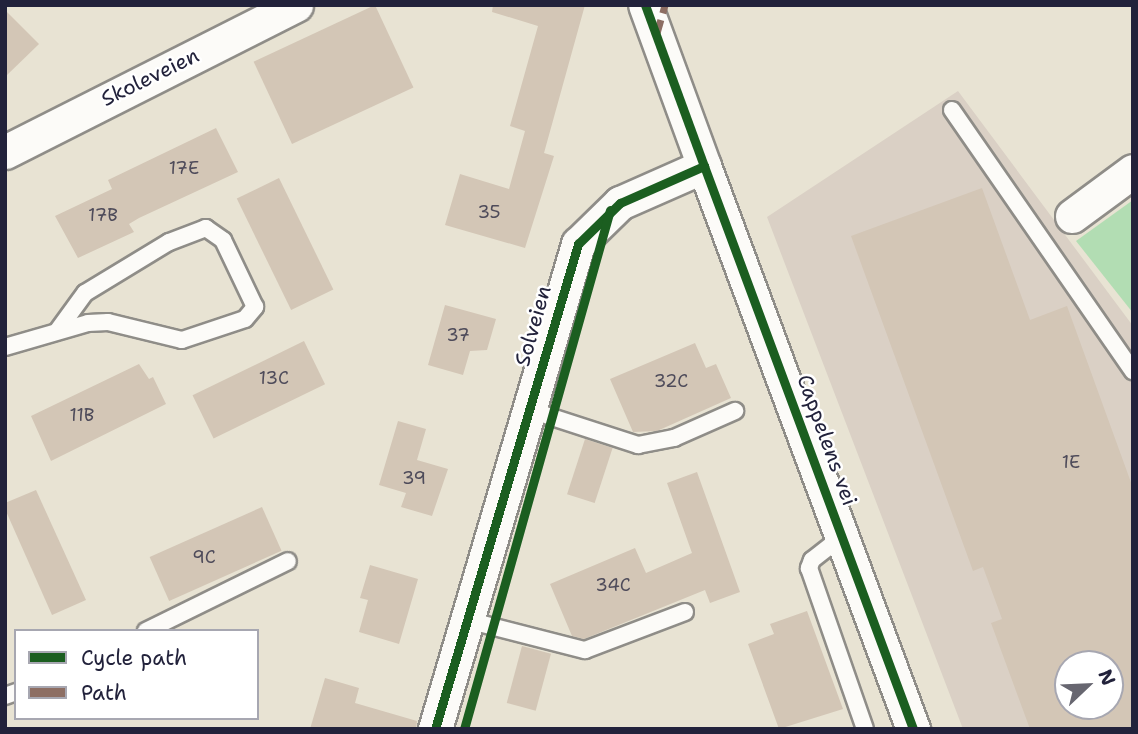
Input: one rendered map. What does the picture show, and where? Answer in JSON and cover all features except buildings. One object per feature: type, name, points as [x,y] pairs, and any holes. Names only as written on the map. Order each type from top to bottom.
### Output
[{"type":"street","name":"Skoleveien","points":[[5,152],[296,5]]},
{"type":"street","points":[[645,5],[704,166]]},
{"type":"street","name":"Solveien","points":[[435,729],[527,409],[578,244],[620,203],[704,166]]},
{"type":"street","name":"Cappelens vei","points":[[704,166],[844,535],[913,729]]},
{"type":"street","points":[[1072,216],[1133,171]]},
{"type":"lane","points":[[952,110],[1133,371]]},
{"type":"lane","points":[[5,347],[58,330],[108,322],[182,340],[245,319],[255,307],[223,240],[206,228],[169,242],[85,293],[58,330]]},
{"type":"lane","points":[[527,409],[638,445],[674,438],[735,411]]},
{"type":"lane","points":[[844,535],[812,559],[809,568],[865,729]]},
{"type":"lane","points":[[150,629],[288,561]]},
{"type":"lane","points":[[467,620],[585,650],[685,612]]},
{"type":"shaded area","points":[[958,91],[1133,326],[1133,729],[963,729],[767,217]]},
{"type":"green space","points":[[1133,200],[1133,313],[1076,241]]},
{"type":"marked path","points":[[657,33],[665,5]]},
{"type":"cycle path","points":[[435,729],[578,244],[620,203],[704,166],[645,5]]},
{"type":"cycle path","points":[[704,166],[913,729]]},
{"type":"cycle path","points":[[464,729],[610,210]]}]
